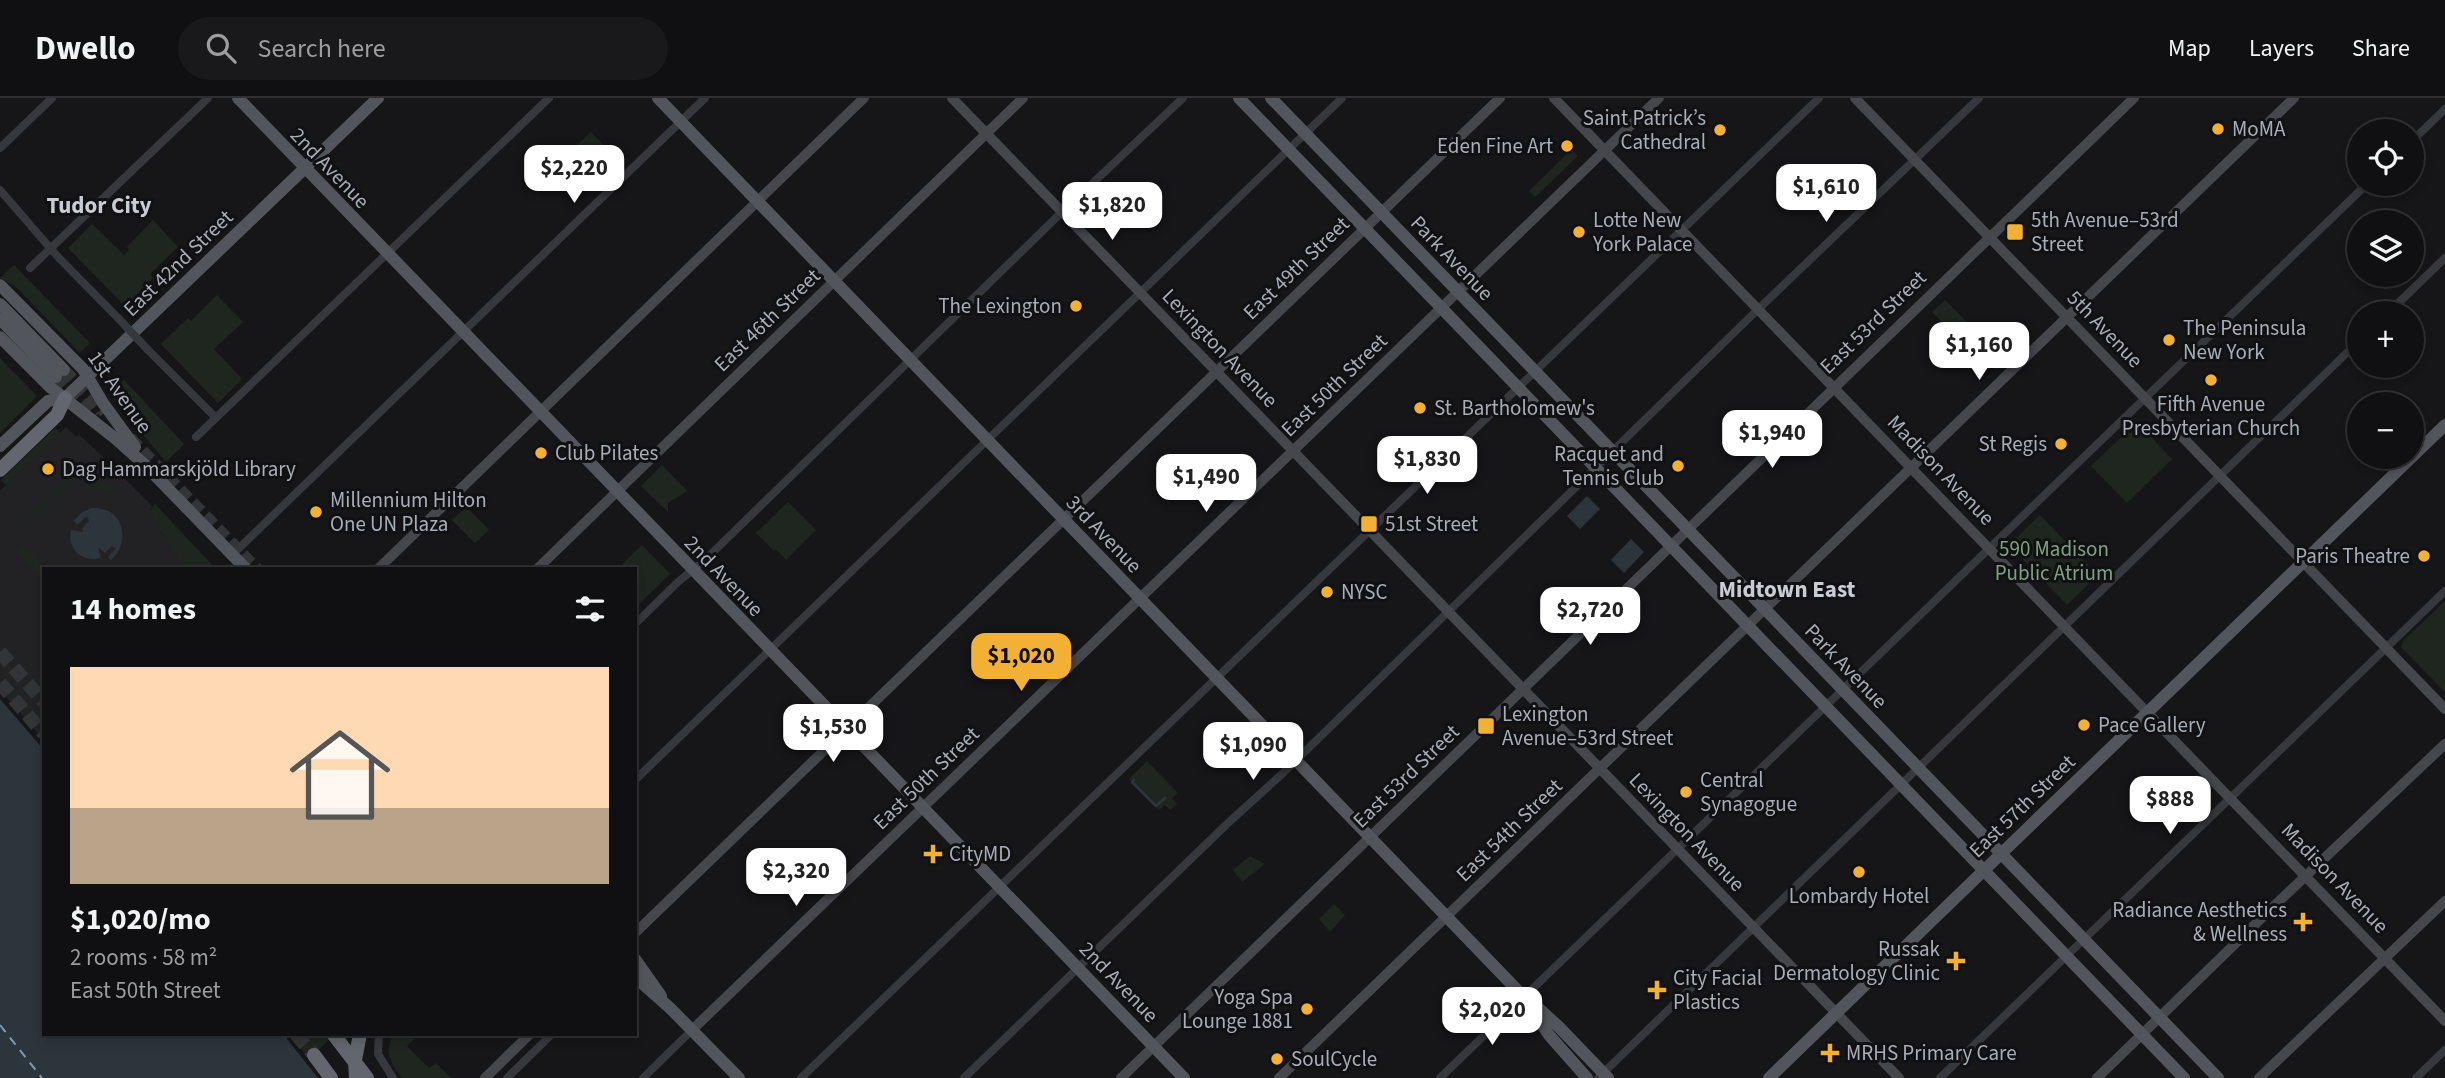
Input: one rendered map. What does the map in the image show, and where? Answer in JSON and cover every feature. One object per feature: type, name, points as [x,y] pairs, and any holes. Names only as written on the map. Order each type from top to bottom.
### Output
[{"type":"highway","points":[[0,470],[57,415],[65,398]]},
{"type":"highway","points":[[335,1036],[367,1078]]},
{"type":"highway","points":[[356,1078],[355,1060],[360,1036]]},
{"type":"highway","points":[[314,1055],[331,1078]]},
{"type":"main road","name":"2nd Avenue","points":[[238,98],[1184,1078]]},
{"type":"main road","name":"East 42nd Street","points":[[0,446],[48,401],[65,398],[377,98]]},
{"type":"main road","name":"3rd Avenue","points":[[658,98],[1523,996],[1559,1027],[1603,1076]]},
{"type":"main road","points":[[380,567],[864,98]]},
{"type":"main road","name":"Lexington Avenue","points":[[952,98],[1899,1078]]},
{"type":"main road","name":"East 46th Street","points":[[539,567],[1023,98]]},
{"type":"main road","name":"Park Avenue","points":[[1239,98],[2184,1078]]},
{"type":"main road","name":"Park Avenue","points":[[1271,98],[2218,1078]]},
{"type":"main road","name":"East 49th Street","points":[[637,931],[1500,98]]},
{"type":"main road","name":"Madison Avenue","points":[[1554,98],[2445,1021]]},
{"type":"main road","name":"East 50th Street","points":[[691,1031],[1660,98]]},
{"type":"main road","name":"5th Avenue","points":[[1854,98],[2445,709]]},
{"type":"main road","name":"East 53rd Street","points":[[1121,1078],[2134,98]]},
{"type":"main road","name":"East 54th Street","points":[[1279,1078],[2294,98]]},
{"type":"main road","name":"1st Avenue","points":[[0,285],[88,376],[107,410],[141,454],[145,466]]},
{"type":"main road","points":[[0,304],[60,373],[0,319]]},
{"type":"main road","name":"1st Avenue","points":[[0,337],[50,387],[117,439],[244,567]]},
{"type":"main road","name":"East 57th Street","points":[[1769,1078],[2445,425]]},
{"type":"main road","points":[[2097,1078],[2445,744]]},
{"type":"main road","points":[[2259,1078],[2445,901]]},
{"type":"main road","points":[[637,962],[670,1008]]},
{"type":"main road","points":[[637,979],[739,1078]]},
{"type":"main road","name":"3rd Avenue","points":[[1523,996],[1549,1035],[1587,1078]]},
{"type":"main road","points":[[485,1078],[528,1036]]},
{"type":"street","points":[[0,148],[52,98]]},
{"type":"street","points":[[30,268],[208,98]]},
{"type":"street","points":[[196,437],[549,98]]},
{"type":"street","points":[[232,555],[705,98]]},
{"type":"street","points":[[637,622],[1183,98]]},
{"type":"street","points":[[637,778],[1342,98]]},
{"type":"street","points":[[802,1078],[1819,98]]},
{"type":"street","points":[[964,1078],[1979,98]]},
{"type":"street","points":[[2424,129],[2445,109]]},
{"type":"street","points":[[0,190],[51,248],[216,418]]},
{"type":"street","points":[[1440,1078],[2354,196]]},
{"type":"street","points":[[2400,301],[2445,258]]},
{"type":"street","points":[[1603,1076],[2347,353]]},
{"type":"street","points":[[1940,1078],[2445,591]]},
{"type":"street","name":"East 50th Street","points":[[643,1078],[691,1031]]},
{"type":"street","points":[[380,1036],[378,1054],[393,1078]]},
{"type":"street","points":[[507,1078],[550,1036]]},
{"type":"street","points":[[2416,1078],[2445,1050]]},
{"type":"shaded area","points":[[66,427],[99,453],[152,506],[150,511],[161,533],[186,567],[42,567],[42,738],[0,690],[0,491]]},
{"type":"shaded area","points":[[1587,496],[1600,509],[1580,529],[1567,516]]},
{"type":"shaded area","points":[[92,508],[111,513],[121,526],[121,544],[111,560],[108,557],[116,548],[112,546],[105,553],[98,547],[101,558],[94,559],[77,553],[71,543],[71,530],[83,532],[82,529],[89,521],[87,516],[77,525],[74,521],[81,513]]},
{"type":"shaded area","points":[[1631,539],[1644,552],[1624,573],[1611,560]]},
{"type":"shaded area","points":[[0,699],[42,748],[42,1036],[285,1036],[318,1078],[0,1078]]},
{"type":"green space","points":[[591,132],[619,162],[607,175],[577,145]]},
{"type":"green space","points":[[1572,149],[1578,156],[1535,197],[1529,191]]},
{"type":"green space","points":[[153,220],[178,247],[150,274],[153,278],[125,306],[68,248],[92,224],[124,255],[129,250],[127,247]]},
{"type":"green space","points":[[14,265],[90,343],[80,353],[16,287],[0,278]]},
{"type":"green space","points":[[217,295],[243,322],[214,349],[242,379],[218,403],[161,344],[188,318],[191,321]]},
{"type":"green space","points":[[1945,300],[1974,329],[1961,341],[1932,312]]},
{"type":"green space","points":[[0,358],[37,396],[0,433]]},
{"type":"green space","points":[[124,380],[184,444],[166,462],[109,394]]},
{"type":"green space","points":[[2137,422],[2172,459],[2127,503],[2091,466]]},
{"type":"green space","points":[[55,428],[60,433],[6,485],[1,480]]},
{"type":"green space","points":[[86,462],[88,464],[29,522],[27,519]]},
{"type":"green space","points":[[662,465],[687,491],[668,503],[668,512],[641,486]]},
{"type":"green space","points":[[101,481],[116,489],[120,486],[119,482],[123,489],[107,493],[89,484]]},
{"type":"green space","points":[[788,502],[816,530],[786,560],[756,533]]},
{"type":"green space","points":[[155,504],[214,567],[186,567],[166,541],[150,511]]},
{"type":"green space","points":[[466,507],[489,530],[475,543],[452,520]]},
{"type":"green space","name":"590 Madison Public Atrium","points":[[2040,515],[2098,575],[2067,605],[2009,545]]},
{"type":"green space","points":[[642,545],[670,574],[637,606],[637,567],[619,567]]},
{"type":"green space","points":[[23,546],[46,567],[42,567],[42,578],[16,552]]},
{"type":"green space","points":[[2445,601],[2445,692],[2401,647],[2404,640]]},
{"type":"green space","points":[[1147,761],[1178,793],[1172,798],[1177,804],[1170,810],[1165,805],[1159,810],[1129,779]]},
{"type":"green space","points":[[1250,856],[1265,864],[1242,882],[1233,870]]},
{"type":"green space","points":[[1334,904],[1345,915],[1330,932],[1319,919]]},
{"type":"green space","points":[[292,1036],[333,1036],[309,1059]]},
{"type":"green space","points":[[393,1036],[411,1036],[414,1039],[407,1046],[429,1068],[436,1063],[451,1078],[402,1078],[390,1057]]},
{"type":"waterway","points":[[1134,780],[1132,782],[1156,806],[1165,798]]},
{"type":"ferry route","points":[[0,1025],[42,1078]]},
{"type":"tunnel","points":[[64,370],[105,412]]},
{"type":"tunnel","points":[[56,377],[95,417]]},
{"type":"tunnel","points":[[130,438],[255,567]]},
{"type":"tunnel","points":[[0,652],[42,700]]},
{"type":"tunnel","points":[[0,683],[42,732]]},
{"type":"tunnel","points":[[298,1036],[314,1055]]},
{"type":"place","name":"MoMA","points":[[2218,129]]},
{"type":"place","name":"Saint Patrick’s Cathedral","points":[[1720,130]]},
{"type":"place","name":"Eden Fine Art","points":[[1567,146]]},
{"type":"place","name":"Lotte New York Palace","points":[[1579,232]]},
{"type":"place","name":"5th Avenue–53rd Street","points":[[2015,232]]},
{"type":"place","name":"The Lexington","points":[[1076,306]]},
{"type":"place","name":"The Peninsula New York","points":[[2169,340]]},
{"type":"place","name":"Fifth Avenue Presbyterian Church","points":[[2211,380]]},
{"type":"place","name":"St. Bartholomew's","points":[[1420,408]]},
{"type":"place","name":"St Regis","points":[[2061,444]]},
{"type":"place","name":"Club Pilates","points":[[541,453]]},
{"type":"place","name":"Racquet and Tennis Club","points":[[1678,466]]},
{"type":"place","name":"Dag Hammarskjöld Library","points":[[48,469]]},
{"type":"place","name":"Millennium Hilton One UN Plaza","points":[[316,512]]},
{"type":"place","name":"51st Street","points":[[1369,524]]},
{"type":"place","name":"Paris Theatre","points":[[2424,556]]},
{"type":"place","name":"NYSC","points":[[1327,592]]},
{"type":"place","name":"Pace Gallery","points":[[2084,725]]},
{"type":"place","name":"Lexington Avenue–53rd Street","points":[[1486,726]]},
{"type":"place","name":"Central Synagogue","points":[[1686,792]]},
{"type":"place","name":"CityMD","points":[[933,854]]},
{"type":"place","name":"Lombardy Hotel","points":[[1859,872]]},
{"type":"place","name":"Radiance Aesthetics & Wellness","points":[[2303,922]]},
{"type":"place","name":"Russak Dermatology Clinic","points":[[1956,961]]},
{"type":"place","name":"City Facial Plastics","points":[[1657,990]]},
{"type":"place","name":"Yoga Spa Lounge 1881","points":[[1307,1009]]},
{"type":"place","name":"MRHS Primary Care","points":[[1830,1053]]},
{"type":"place","name":"SoulCycle","points":[[1277,1059]]},
{"type":"district","name":"Tudor City","points":[[99,205]]},
{"type":"district","name":"Midtown East","points":[[1787,589]]}]
